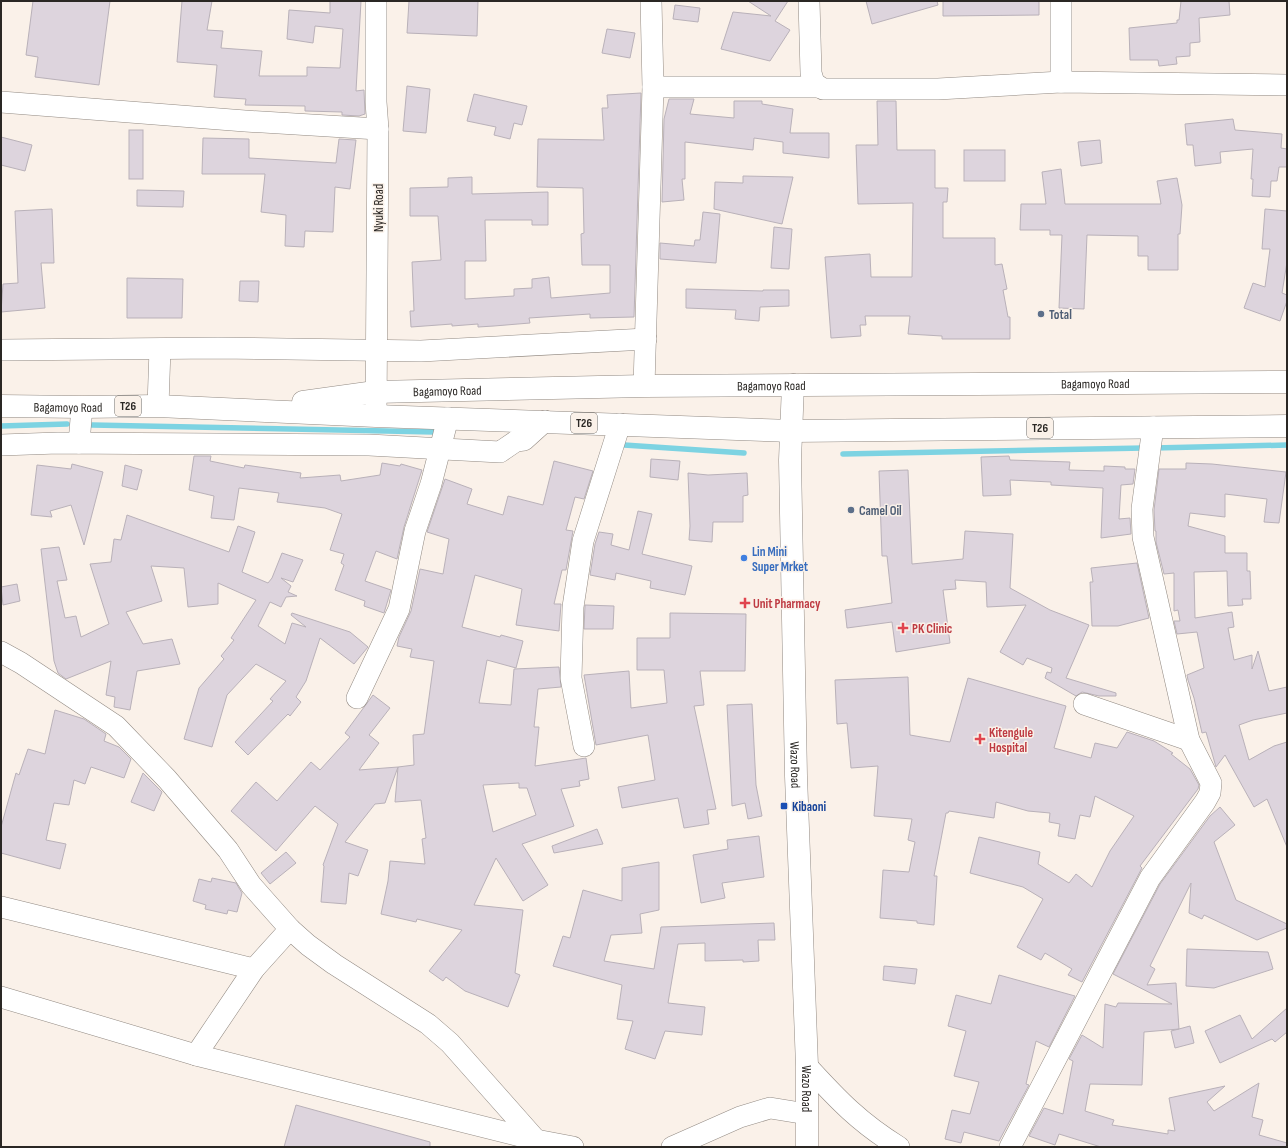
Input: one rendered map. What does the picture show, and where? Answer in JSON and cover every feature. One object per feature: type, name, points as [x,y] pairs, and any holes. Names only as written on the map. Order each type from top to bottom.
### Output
[{"type":"main road","name":"Bagamoyo Road","points":[[256,409],[375,392],[794,384],[1287,382]]},
{"type":"main road","name":"Wazo Road","points":[[794,384],[793,431],[790,460],[796,769],[807,1066],[807,1147]]},
{"type":"main road","name":"Bagamoyo Road","points":[[1,406],[82,408],[158,406],[256,409],[376,416],[793,431],[1287,426]]},
{"type":"street","name":"Nyuki Road","points":[[376,1],[376,102],[378,129],[376,416]]},
{"type":"street","points":[[644,386],[653,87],[652,1]]},
{"type":"street","points":[[809,1],[810,73],[812,79],[818,87]]},
{"type":"street","points":[[1061,1],[1061,82]]},
{"type":"street","points":[[653,87],[938,89],[1061,82],[1287,85]]},
{"type":"street","points":[[1,102],[244,121],[378,129]]},
{"type":"street","points":[[1,350],[160,348],[421,351],[646,339]]},
{"type":"street","points":[[158,406],[160,348]]},
{"type":"street","points":[[79,443],[82,408]]},
{"type":"street","points":[[357,698],[399,609],[415,531],[431,484],[448,418]]},
{"type":"street","points":[[1,445],[79,443],[369,445],[500,452],[516,441],[524,440],[544,422]]},
{"type":"street","points":[[584,746],[571,678],[573,607],[583,541],[620,424]]},
{"type":"street","points":[[1010,1147],[1150,878],[1208,797],[1211,783],[1189,740],[1143,537],[1142,509],[1153,427]]},
{"type":"street","points":[[1,652],[21,663],[116,726],[172,785],[228,850],[251,886],[290,929],[308,945],[334,964],[428,1024],[450,1042],[536,1140]]},
{"type":"street","points":[[1084,704],[1189,740]]},
{"type":"street","points":[[1,907],[254,969]]},
{"type":"street","points":[[196,1054],[254,969],[290,929]]},
{"type":"street","points":[[1,997],[196,1054],[536,1140],[573,1147]]},
{"type":"street","points":[[807,1066],[844,1106],[862,1122],[899,1147]]},
{"type":"street","points":[[672,1147],[740,1117],[770,1108],[807,1114]]},
{"type":"building","points":[[33,1],[110,1],[99,85],[35,77],[38,57],[26,55]]},
{"type":"building","points":[[182,1],[212,1],[207,30],[223,31],[221,48],[262,51],[259,76],[307,76],[307,67],[340,68],[343,29],[315,26],[313,43],[287,39],[289,10],[330,13],[330,1],[361,1],[356,91],[364,90],[365,114],[359,116],[342,115],[342,112],[305,111],[305,106],[245,105],[246,99],[214,97],[217,65],[177,62]]},
{"type":"building","points":[[409,1],[478,1],[477,36],[407,33]]},
{"type":"building","points":[[748,1],[788,1],[775,21],[790,30],[770,61],[721,49],[733,12],[771,16]]},
{"type":"building","points":[[866,1],[937,1],[938,5],[872,24]]},
{"type":"building","points":[[943,1],[1039,1],[1039,15],[943,16]]},
{"type":"building","points":[[1181,1],[1229,1],[1230,15],[1199,18],[1200,42],[1190,43],[1190,56],[1176,57],[1177,64],[1159,66],[1158,60],[1130,60],[1129,28],[1177,23],[1177,20],[1179,20]]},
{"type":"building","points":[[675,5],[700,8],[698,22],[673,19]]},
{"type":"building","points":[[607,29],[635,33],[630,58],[602,53]]},
{"type":"building","points":[[407,86],[430,89],[426,133],[403,131]]},
{"type":"building","points":[[641,93],[634,317],[590,318],[590,314],[529,318],[530,323],[494,326],[478,327],[478,324],[452,326],[452,324],[411,327],[410,311],[414,311],[412,262],[441,260],[438,216],[410,216],[410,188],[448,187],[448,178],[472,177],[472,194],[548,192],[548,225],[532,225],[532,220],[485,220],[486,261],[465,261],[465,299],[514,296],[514,289],[532,288],[532,279],[549,277],[551,298],[610,293],[610,265],[582,265],[581,234],[584,233],[583,188],[537,187],[538,139],[604,140],[602,108],[608,108],[607,95]]},
{"type":"building","points":[[474,94],[527,106],[522,125],[514,123],[510,139],[494,135],[496,127],[467,121]]},
{"type":"building","points":[[669,99],[694,99],[690,114],[734,118],[734,101],[762,101],[762,104],[793,109],[790,133],[829,133],[829,158],[783,153],[783,142],[754,138],[753,150],[685,142],[685,179],[682,179],[684,200],[662,202],[664,119]]},
{"type":"building","points":[[877,101],[896,101],[897,150],[935,150],[935,188],[948,188],[947,202],[943,202],[943,238],[995,238],[995,265],[1002,264],[1007,289],[1003,290],[1008,317],[1010,317],[1010,339],[942,339],[942,336],[908,334],[910,316],[865,316],[866,325],[860,325],[861,336],[831,338],[825,257],[870,254],[871,277],[912,277],[913,203],[858,204],[856,145],[878,145]]},
{"type":"building","points":[[1233,119],[1235,130],[1282,134],[1281,148],[1287,149],[1287,167],[1279,167],[1277,181],[1271,181],[1270,197],[1252,196],[1253,179],[1251,179],[1253,149],[1220,152],[1221,163],[1195,166],[1193,145],[1187,145],[1185,124]]},
{"type":"building","points":[[129,130],[143,130],[143,179],[129,179]]},
{"type":"building","points":[[1,137],[32,145],[25,171],[1,165]]},
{"type":"building","points":[[203,138],[249,139],[249,158],[336,163],[339,139],[356,140],[350,189],[335,187],[333,232],[305,231],[304,247],[285,246],[286,215],[261,212],[265,174],[202,174]]},
{"type":"building","points":[[1100,140],[1102,163],[1081,166],[1078,142]]},
{"type":"building","points":[[964,150],[1005,150],[1005,181],[964,181]]},
{"type":"building","points":[[1061,169],[1065,204],[1161,204],[1157,181],[1177,178],[1182,205],[1180,234],[1178,234],[1178,270],[1148,270],[1148,256],[1138,256],[1138,236],[1087,235],[1084,309],[1059,308],[1062,235],[1050,235],[1050,230],[1020,230],[1021,204],[1046,204],[1042,172]]},
{"type":"building","points":[[743,176],[793,177],[782,224],[714,209],[715,182],[743,183]]},
{"type":"building","points":[[137,190],[184,191],[183,207],[137,206]]},
{"type":"building","points":[[52,209],[54,263],[41,263],[45,308],[1,312],[3,284],[18,283],[15,211]]},
{"type":"building","points":[[1265,209],[1287,211],[1287,262],[1282,293],[1287,295],[1287,301],[1280,321],[1244,308],[1253,283],[1265,287],[1270,249],[1262,249]]},
{"type":"building","points":[[703,212],[720,214],[716,263],[660,259],[660,243],[694,246],[695,240],[700,240]]},
{"type":"building","points":[[774,227],[792,229],[789,269],[771,268]]},
{"type":"building","points":[[127,278],[183,279],[182,318],[127,318]]},
{"type":"building","points":[[240,281],[259,281],[258,302],[239,301]]},
{"type":"building","points":[[686,289],[763,291],[789,290],[789,306],[760,307],[759,321],[735,319],[736,310],[686,308]]},
{"type":"building","points":[[194,456],[211,456],[210,461],[244,468],[245,465],[301,473],[300,478],[340,475],[341,481],[380,475],[382,463],[400,466],[401,464],[422,470],[404,527],[397,559],[376,551],[365,581],[391,590],[384,613],[364,606],[365,601],[335,590],[344,565],[341,563],[344,554],[330,550],[342,514],[325,508],[277,502],[279,493],[239,488],[234,520],[211,518],[214,496],[189,490]]},
{"type":"building","points":[[1009,456],[1010,460],[1070,462],[1069,470],[1104,471],[1104,466],[1135,469],[1133,484],[1121,485],[1119,519],[1130,518],[1131,534],[1101,538],[1103,488],[1051,485],[1051,482],[1010,480],[1011,495],[983,496],[981,457]]},
{"type":"building","points":[[651,459],[680,461],[678,480],[650,477]]},
{"type":"building","points":[[554,461],[593,471],[584,499],[575,497],[566,530],[573,531],[566,570],[562,570],[554,604],[561,604],[559,631],[516,625],[522,589],[475,575],[462,627],[500,637],[501,635],[523,641],[516,668],[487,660],[479,703],[511,705],[514,669],[559,667],[561,687],[538,689],[534,727],[539,727],[535,766],[586,758],[589,779],[579,781],[580,786],[561,789],[574,826],[522,844],[548,885],[523,901],[496,858],[474,905],[523,910],[515,973],[520,975],[508,1007],[465,991],[446,977],[443,981],[429,971],[462,930],[417,919],[416,922],[381,914],[388,881],[390,861],[425,864],[422,839],[426,838],[421,800],[395,802],[398,767],[414,765],[413,735],[424,734],[434,661],[410,657],[412,649],[397,646],[399,637],[411,611],[420,569],[443,574],[449,539],[427,532],[445,479],[472,489],[467,504],[503,515],[508,496],[543,505]],"holes":[[[519,783],[519,788],[527,788],[536,815],[493,832],[483,785]]]},
{"type":"building","points":[[1186,463],[1212,464],[1286,472],[1279,523],[1264,522],[1267,499],[1225,494],[1225,517],[1190,513],[1188,526],[1225,536],[1225,553],[1247,553],[1247,571],[1250,571],[1251,599],[1242,599],[1243,605],[1228,606],[1227,571],[1194,572],[1195,618],[1232,612],[1234,627],[1228,628],[1234,660],[1252,655],[1252,669],[1258,651],[1269,691],[1287,687],[1287,713],[1253,720],[1239,725],[1249,760],[1274,746],[1287,742],[1287,847],[1267,799],[1254,807],[1225,755],[1216,767],[1206,732],[1202,733],[1194,698],[1188,680],[1187,675],[1204,668],[1197,632],[1177,634],[1174,621],[1180,621],[1178,610],[1174,611],[1174,573],[1164,574],[1156,542],[1154,510],[1159,469],[1186,469]]},
{"type":"building","points":[[72,464],[103,472],[84,545],[71,505],[50,511],[52,517],[31,515],[37,465],[71,469]]},
{"type":"building","points":[[125,465],[142,470],[137,490],[122,486]]},
{"type":"building","points":[[908,470],[912,564],[963,559],[965,531],[1013,534],[1010,588],[1050,610],[1089,625],[1066,678],[1116,693],[1116,696],[1099,696],[1082,692],[1076,696],[1045,678],[1047,672],[1051,673],[1052,668],[1027,658],[1023,665],[1000,652],[1026,605],[987,607],[986,582],[955,580],[956,589],[943,590],[950,643],[896,652],[892,622],[847,628],[845,610],[892,603],[887,556],[882,556],[879,471]]},
{"type":"building","points":[[688,473],[708,475],[747,473],[748,495],[743,496],[743,522],[713,522],[712,542],[689,540],[690,526]]},
{"type":"building","points":[[638,511],[652,514],[642,554],[692,566],[685,595],[650,588],[651,581],[616,573],[615,580],[590,575],[595,544],[599,532],[613,534],[611,545],[629,550]]},
{"type":"building","points":[[127,515],[229,552],[238,526],[255,532],[242,572],[268,583],[272,578],[282,553],[303,560],[293,582],[281,578],[291,586],[288,592],[297,596],[286,597],[281,607],[270,602],[258,626],[285,644],[292,623],[306,627],[291,615],[292,613],[350,632],[368,647],[354,664],[320,638],[306,681],[296,697],[301,702],[290,716],[288,714],[248,755],[235,742],[273,701],[270,699],[286,681],[256,664],[227,695],[212,747],[184,739],[199,688],[224,659],[221,656],[234,640],[231,638],[256,600],[218,583],[218,604],[188,607],[184,568],[151,566],[162,601],[126,612],[143,644],[172,639],[180,664],[137,671],[130,710],[114,707],[115,697],[106,695],[111,661],[66,679],[58,673],[54,661],[41,549],[59,547],[67,580],[57,581],[65,618],[76,616],[81,637],[109,624],[90,564],[111,562],[114,539],[121,540]]},
{"type":"building","points":[[1137,563],[1149,618],[1118,626],[1092,626],[1090,582],[1093,582],[1091,568]]},
{"type":"building","points":[[17,584],[20,601],[3,605],[1,587]]},
{"type":"building","points":[[585,605],[614,606],[613,629],[584,629]]},
{"type":"building","points":[[670,613],[746,614],[745,671],[700,671],[704,705],[694,706],[716,809],[707,810],[709,824],[684,828],[678,798],[622,808],[618,787],[655,780],[648,735],[596,745],[584,675],[629,671],[631,708],[667,703],[664,670],[637,670],[637,638],[670,638]]},
{"type":"building","points":[[908,677],[910,735],[950,742],[968,678],[1066,706],[1054,748],[1091,758],[1095,743],[1117,748],[1127,732],[1154,741],[1173,753],[1171,754],[1190,769],[1199,785],[1198,789],[1140,866],[1142,868],[1082,982],[1068,975],[1072,969],[1045,953],[1041,960],[1017,947],[1043,899],[1023,887],[970,873],[979,837],[1040,852],[1038,864],[1069,883],[1076,874],[1092,887],[1110,851],[1134,816],[1095,796],[1090,817],[1080,815],[1075,839],[1058,836],[1060,824],[1049,822],[1050,813],[1028,811],[996,802],[994,818],[949,811],[946,813],[934,876],[937,876],[934,925],[917,923],[917,921],[880,918],[883,870],[909,872],[915,842],[908,840],[912,819],[874,816],[878,766],[851,768],[847,723],[837,724],[835,680]]},
{"type":"building","points":[[373,695],[390,708],[369,735],[379,743],[359,770],[398,767],[385,803],[375,804],[345,842],[368,850],[358,876],[349,873],[346,904],[321,902],[323,865],[338,824],[315,806],[276,851],[231,811],[256,782],[277,801],[311,762],[320,770],[350,737],[345,733]]},
{"type":"building","points":[[752,704],[756,785],[762,816],[748,819],[745,803],[732,806],[727,705]]},
{"type":"building","points":[[55,710],[84,719],[106,734],[104,741],[119,747],[131,759],[124,778],[91,767],[85,784],[74,780],[69,805],[54,803],[46,840],[66,844],[60,869],[1,853],[1,827],[16,773],[19,775],[28,749],[45,754]]},
{"type":"building","points":[[143,773],[162,792],[154,811],[131,802]]},
{"type":"building","points":[[1220,807],[1235,825],[1214,842],[1236,900],[1287,924],[1287,928],[1257,940],[1204,915],[1202,919],[1189,913],[1191,883],[1150,966],[1155,969],[1147,985],[1176,983],[1179,1029],[1144,1032],[1142,1085],[1090,1084],[1085,1111],[1114,1120],[1112,1125],[1168,1134],[1168,1130],[1175,1131],[1169,1098],[1225,1086],[1207,1102],[1214,1111],[1259,1083],[1252,1117],[1263,1120],[1259,1135],[1287,1143],[1286,1147],[1101,1147],[1059,1134],[1055,1145],[1029,1136],[1044,1108],[1063,1114],[1073,1061],[1069,1059],[1082,1035],[1103,1048],[1105,1004],[1116,1007],[1118,1003],[1172,1004],[1113,974],[1160,884],[1210,816]]},
{"type":"building","points":[[597,829],[603,844],[554,853],[552,846]]},
{"type":"building","points":[[759,836],[764,877],[722,883],[725,898],[701,903],[693,855],[728,849],[727,840]]},
{"type":"building","points":[[286,852],[296,863],[270,884],[261,873]]},
{"type":"building","points":[[659,862],[659,910],[640,914],[642,933],[611,935],[604,961],[654,969],[661,927],[774,923],[775,940],[758,940],[759,961],[743,962],[743,960],[705,961],[705,943],[678,944],[668,1003],[705,1007],[702,1035],[665,1031],[655,1059],[625,1049],[633,1021],[617,1019],[622,985],[553,966],[563,936],[570,938],[583,890],[622,901],[622,868]]},
{"type":"building","points":[[212,878],[236,883],[242,893],[237,912],[228,910],[227,914],[205,909],[206,905],[193,901],[199,879],[211,882]]},
{"type":"building","points":[[1187,949],[1268,952],[1273,969],[1214,988],[1186,986]]},
{"type":"building","points":[[884,966],[917,969],[915,984],[883,980]]},
{"type":"building","points":[[999,975],[1075,996],[1049,1047],[1036,1041],[1026,1084],[1029,1085],[999,1141],[964,1132],[961,1143],[945,1139],[952,1110],[970,1114],[979,1082],[954,1076],[966,1031],[948,1026],[956,995],[991,1004]]},
{"type":"building","points":[[1287,1008],[1287,1032],[1275,1042],[1272,1039],[1220,1063],[1205,1031],[1240,1015],[1252,1039]]},
{"type":"building","points":[[1190,1026],[1194,1043],[1175,1048],[1171,1031]]},
{"type":"building","points":[[296,1105],[430,1142],[430,1147],[284,1147]]},
{"type":"waterway","points":[[1,426],[67,424]]},
{"type":"waterway","points":[[92,425],[434,432]]},
{"type":"waterway","points":[[624,445],[744,453]]},
{"type":"waterway","points":[[1154,448],[1287,445]]},
{"type":"waterway","points":[[843,454],[1144,448]]},
{"type":"place","name":"Total","points":[[1041,314]]},
{"type":"place","name":"Camel Oil","points":[[851,510]]},
{"type":"place","name":"Lin Mini Super Mrket","points":[[744,558]]},
{"type":"place","name":"Unit Pharmacy","points":[[745,603]]},
{"type":"place","name":"PK Clinic","points":[[903,628]]},
{"type":"place","name":"Kitengule Hospital","points":[[980,739]]},
{"type":"place","name":"Kibaoni","points":[[784,806]]}]
